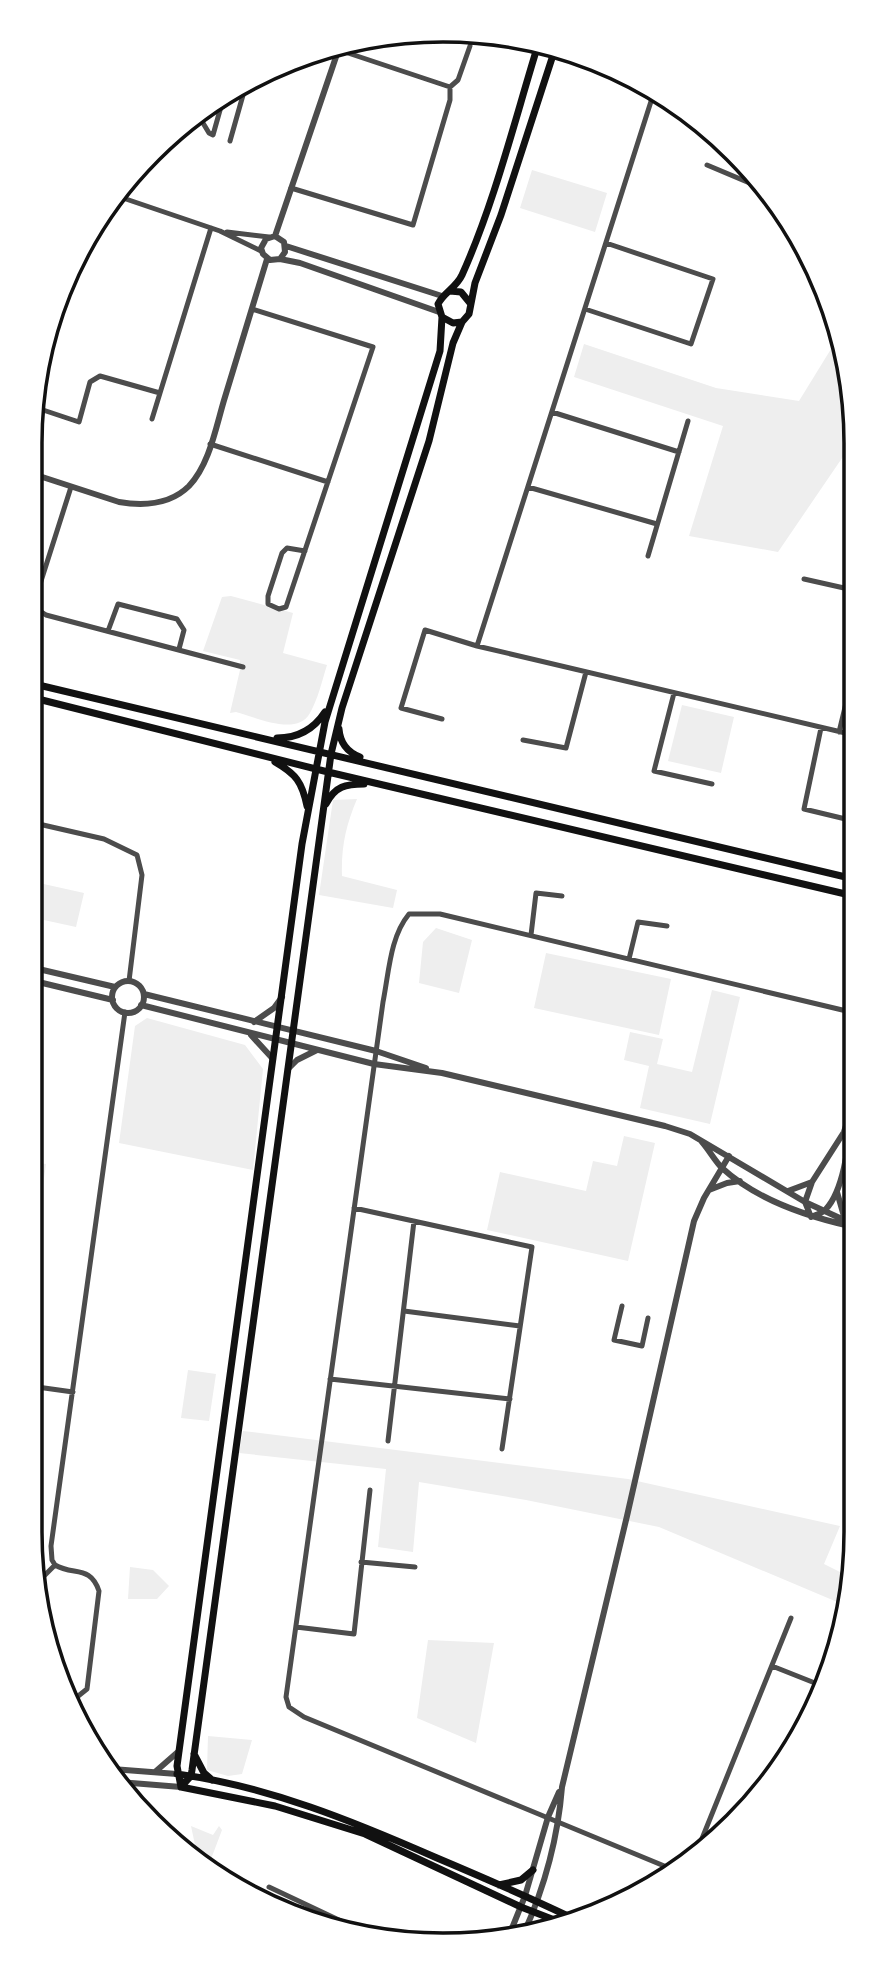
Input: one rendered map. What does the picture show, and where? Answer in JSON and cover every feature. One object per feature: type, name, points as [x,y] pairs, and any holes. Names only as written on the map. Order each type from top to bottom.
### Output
[{"type":"main road","points":[[181,1787],[177,1774],[179,1751],[273,1059],[318,751],[440,351],[439,304],[461,278],[473,247],[535,53]]},
{"type":"main road","points":[[181,1787],[191,1776],[331,754],[339,721],[429,441],[453,343],[461,322],[469,314],[475,283],[501,215],[552,57]]},
{"type":"main road","points":[[548,71],[556,58]]},
{"type":"main road","points":[[446,294],[461,292],[471,304]]},
{"type":"main road","points":[[440,315],[453,323],[461,322]]},
{"type":"main road","points":[[42,685],[844,877]]},
{"type":"main road","points":[[42,700],[377,784],[844,894]]},
{"type":"main road","points":[[266,738],[286,738],[306,731],[320,719],[331,702]]},
{"type":"main road","points":[[339,721],[340,737],[348,750],[376,765]]},
{"type":"main road","points":[[268,757],[290,770],[301,784],[308,810]]},
{"type":"main road","points":[[323,811],[331,793],[336,789],[351,784],[377,784]]},
{"type":"main road","points":[[194,1754],[204,1773],[213,1781]]},
{"type":"main road","points":[[177,1774],[321,1810],[371,1829],[564,1914]]},
{"type":"main road","points":[[181,1787],[275,1806],[365,1833],[550,1918]]},
{"type":"main road","points":[[499,1885],[521,1880],[533,1870]]},
{"type":"street","points":[[291,188],[413,225],[450,100],[450,87],[458,80],[470,46]]},
{"type":"street","points":[[347,54],[450,87]]},
{"type":"street","points":[[261,251],[263,241],[272,237],[291,188],[336,57]]},
{"type":"street","points":[[230,141],[242,97]]},
{"type":"street","points":[[477,646],[651,101]]},
{"type":"street","points":[[203,122],[209,133],[214,135],[220,110]]},
{"type":"street","points":[[707,165],[744,179]]},
{"type":"street","points":[[125,199],[220,231],[261,251],[267,259]]},
{"type":"street","points":[[152,419],[211,228]]},
{"type":"street","points":[[220,231],[282,239],[286,246],[280,259]]},
{"type":"street","points":[[585,309],[691,344],[713,279],[606,243]]},
{"type":"street","points":[[286,246],[446,294]]},
{"type":"street","points":[[267,259],[300,263],[440,315]]},
{"type":"street","points":[[42,478],[119,502],[134,504],[173,497],[196,477],[210,444],[267,259]]},
{"type":"street","points":[[252,309],[373,347],[305,551],[286,607],[279,609],[268,604],[268,596],[282,553],[287,548],[305,551]]},
{"type":"street","points":[[44,410],[79,422],[90,382],[100,376],[160,393]]},
{"type":"street","points":[[552,412],[678,452]]},
{"type":"street","points":[[648,556],[688,421]]},
{"type":"street","points":[[210,444],[328,482]]},
{"type":"street","points":[[42,578],[71,487]]},
{"type":"street","points":[[528,487],[657,524]]},
{"type":"street","points":[[804,579],[844,588]]},
{"type":"street","points":[[108,631],[118,604],[165,616],[177,620],[184,630],[178,649]]},
{"type":"street","points":[[42,612],[243,667]]},
{"type":"street","points":[[442,719],[401,708],[425,630],[477,646],[844,733]]},
{"type":"street","points":[[523,740],[566,748],[586,672]]},
{"type":"street","points":[[674,693],[654,771],[712,784]]},
{"type":"street","points":[[839,732],[844,710]]},
{"type":"street","points":[[821,728],[804,809],[844,819]]},
{"type":"street","points":[[42,825],[104,839],[137,855],[142,875],[129,981]]},
{"type":"street","points":[[531,935],[536,893],[562,896]]},
{"type":"street","points":[[664,1866],[304,1717],[289,1707],[286,1697],[374,1064],[396,935],[409,914],[440,914],[844,1010]]},
{"type":"street","points":[[629,959],[638,922],[667,926]]},
{"type":"street","points":[[42,970],[115,987],[129,981],[139,985],[144,994],[141,1005],[134,1011],[125,1012],[117,1008],[113,1000],[115,987]]},
{"type":"street","points":[[42,983],[113,1000]]},
{"type":"street","points":[[144,994],[376,1051],[442,1073],[665,1126],[701,1140],[805,1202],[844,1220]]},
{"type":"street","points":[[254,1022],[274,1008],[283,996]]},
{"type":"street","points":[[141,1005],[374,1064],[442,1073]]},
{"type":"street","points":[[55,1565],[51,1546],[125,1012]]},
{"type":"street","points":[[246,1032],[259,1042],[273,1059]]},
{"type":"street","points":[[288,1069],[297,1060],[317,1050]]},
{"type":"street","points":[[811,1217],[805,1202],[812,1182],[844,1130]]},
{"type":"street","points":[[701,1140],[722,1167],[770,1199],[811,1217],[844,1224]]},
{"type":"street","points":[[529,1923],[559,1822],[562,1787],[694,1221],[729,1156]]},
{"type":"street","points":[[811,1217],[826,1211],[844,1164]]},
{"type":"street","points":[[708,1191],[740,1181]]},
{"type":"street","points":[[788,1191],[812,1182]]},
{"type":"street","points":[[836,1190],[844,1217]]},
{"type":"street","points":[[354,1208],[532,1247],[502,1449]]},
{"type":"street","points":[[388,1441],[414,1221]]},
{"type":"street","points":[[622,1306],[614,1340],[642,1346],[648,1318]]},
{"type":"street","points":[[404,1311],[520,1326]]},
{"type":"street","points":[[330,1379],[510,1399]]},
{"type":"street","points":[[42,1388],[73,1392]]},
{"type":"street","points":[[296,1628],[354,1634],[370,1490]]},
{"type":"street","points":[[360,1562],[415,1567]]},
{"type":"street","points":[[44,1576],[55,1565]]},
{"type":"street","points":[[55,1565],[90,1576],[96,1581],[99,1591],[87,1689],[78,1696]]},
{"type":"street","points":[[703,1837],[791,1618]]},
{"type":"street","points":[[772,1666],[814,1683]]},
{"type":"street","points":[[155,1772],[179,1751]]},
{"type":"street","points":[[120,1770],[177,1774]]},
{"type":"street","points":[[131,1783],[181,1787]]},
{"type":"street","points":[[513,1927],[525,1896],[548,1817],[562,1787]]},
{"type":"street","points":[[269,1887],[321,1914]]},
{"type":"shaded area","points":[[532,170],[607,193],[595,232],[520,208]]},
{"type":"shaded area","points":[[584,344],[716,388],[799,401],[832,347],[841,391],[844,455],[778,552],[689,536],[723,426],[574,377]]},
{"type":"shaded area","points":[[231,596],[293,613],[283,653],[327,665],[315,702],[304,720],[286,725],[236,712],[230,713],[240,660],[203,651],[222,597]]},
{"type":"shaded area","points":[[682,705],[734,717],[721,773],[668,761]]},
{"type":"shaded area","points":[[357,799],[345,836],[342,876],[397,890],[393,908],[319,895],[333,800]]},
{"type":"shaded area","points":[[42,884],[84,893],[76,927],[42,920]]},
{"type":"shaded area","points":[[436,928],[472,940],[459,993],[419,983],[423,942]]},
{"type":"shaded area","points":[[546,953],[671,979],[659,1035],[534,1008]]},
{"type":"shaded area","points":[[712,990],[740,997],[710,1124],[640,1108],[649,1066],[624,1060],[630,1032],[663,1039],[657,1064],[692,1072]]},
{"type":"shaded area","points":[[147,1018],[245,1045],[263,1069],[253,1170],[119,1143],[135,1026]]},
{"type":"shaded area","points":[[624,1136],[655,1143],[628,1261],[487,1230],[500,1172],[586,1191],[593,1161],[617,1166]]},
{"type":"shaded area","points":[[42,1164],[46,1164],[42,1192]]},
{"type":"shaded area","points":[[188,1370],[216,1374],[209,1421],[181,1418]]},
{"type":"shaded area","points":[[243,1431],[628,1479],[840,1526],[824,1564],[842,1573],[838,1602],[659,1527],[419,1482],[413,1552],[378,1547],[386,1469],[239,1453]]},
{"type":"shaded area","points":[[130,1567],[153,1570],[169,1586],[157,1599],[128,1599]]},
{"type":"shaded area","points":[[428,1640],[494,1643],[476,1743],[417,1718]]},
{"type":"shaded area","points":[[208,1736],[252,1740],[242,1774],[228,1776],[207,1770]]},
{"type":"shaded area","points":[[191,1826],[213,1835],[219,1826],[222,1830],[211,1859],[195,1847]]}]
